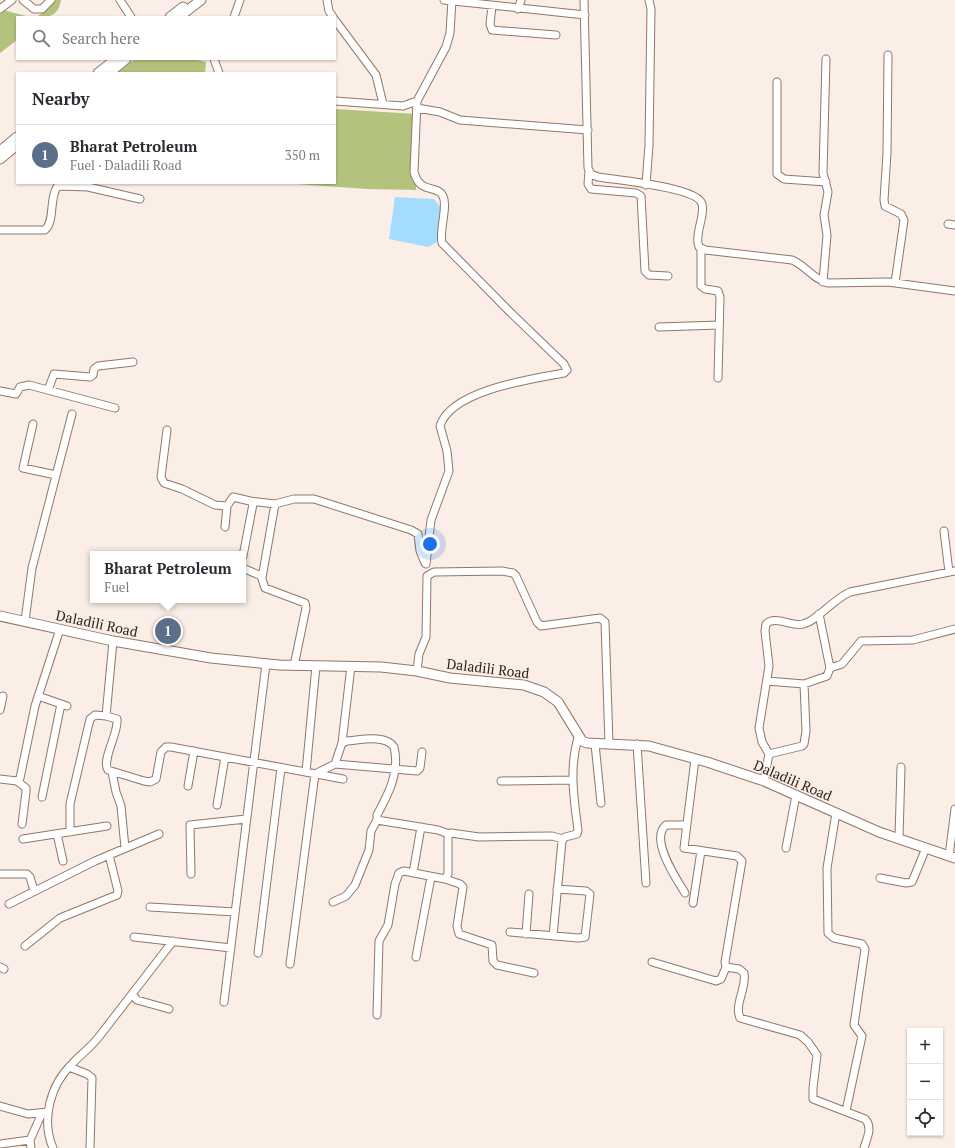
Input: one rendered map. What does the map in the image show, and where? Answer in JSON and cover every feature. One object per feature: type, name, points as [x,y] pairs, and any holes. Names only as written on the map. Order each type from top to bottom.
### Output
[{"type":"main road","points":[[171,16],[191,0]]},
{"type":"main road","points":[[180,16],[201,0]]},
{"type":"main road","points":[[99,72],[115,60]]},
{"type":"main road","points":[[110,72],[125,60]]},
{"type":"main road","points":[[0,151],[16,138]]},
{"type":"main road","points":[[0,158],[16,146]]},
{"type":"main road","name":"Daladili Road","points":[[0,616],[113,641],[211,658],[294,666],[352,666],[417,671],[450,678],[513,683],[535,688],[558,702],[578,738],[587,743],[637,744],[695,759],[764,781],[836,813],[952,857]]},
{"type":"street","points":[[0,9],[12,0]]},
{"type":"street","points":[[23,0],[34,9],[42,9],[51,0]]},
{"type":"street","points":[[120,0],[130,16]]},
{"type":"street","points":[[234,16],[240,0]]},
{"type":"street","points":[[327,0],[332,16]]},
{"type":"street","points":[[444,0],[585,15]]},
{"type":"street","points":[[518,9],[522,0]]},
{"type":"street","points":[[584,0],[589,171],[588,184],[591,189],[636,193],[641,196],[645,271],[649,275],[668,276]]},
{"type":"street","points":[[646,185],[650,139],[651,9],[649,0]]},
{"type":"street","points":[[426,564],[431,520],[449,471],[447,451],[440,426],[444,418],[464,401],[479,393],[522,381],[564,373],[567,370],[564,364],[442,243],[443,196],[438,192],[421,186],[416,179],[414,172],[417,104],[446,48],[450,32],[452,1]]},
{"type":"street","points":[[492,6],[490,24],[492,30],[556,35]]},
{"type":"street","points":[[336,21],[376,75],[383,104]]},
{"type":"street","points":[[888,55],[887,153],[884,200],[885,206],[901,214],[904,220],[895,283]]},
{"type":"street","points":[[823,282],[827,235],[824,215],[828,192],[824,173],[826,59]]},
{"type":"street","points":[[216,60],[219,72]]},
{"type":"street","points":[[777,82],[777,174],[784,179],[826,182]]},
{"type":"street","points":[[336,101],[403,106],[417,104],[460,120],[588,130]]},
{"type":"street","points":[[589,171],[598,177],[685,192],[701,200],[702,208],[697,239],[701,249],[701,286],[705,289],[715,289],[720,293],[718,378]]},
{"type":"street","points":[[0,230],[45,230],[49,224],[54,191],[57,187],[61,186],[88,187],[140,198]]},
{"type":"street","points":[[701,249],[792,260],[823,282],[895,283],[955,291]]},
{"type":"street","points":[[659,327],[720,325]]},
{"type":"street","points":[[48,390],[54,374],[90,377],[93,375],[94,369],[98,366],[133,362]]},
{"type":"street","points":[[0,391],[16,394],[20,387],[25,384],[115,408]]},
{"type":"street","points":[[25,621],[32,568],[72,414]]},
{"type":"street","points":[[32,424],[22,466],[26,469],[56,475]]},
{"type":"street","points":[[167,430],[162,482],[215,504],[227,506]]},
{"type":"street","points":[[225,526],[227,506],[233,497],[275,504],[294,499],[314,499],[411,530],[418,534],[420,551],[430,574]]},
{"type":"street","points":[[244,551],[253,506],[250,501]]},
{"type":"street","points":[[275,504],[262,578],[265,588],[302,601],[306,605],[294,666]]},
{"type":"street","points":[[764,781],[769,754],[762,742],[759,728],[769,666],[765,631],[766,624],[772,621],[800,625],[805,624],[835,600],[850,592],[953,572],[944,531]]},
{"type":"street","points":[[246,570],[262,578]]},
{"type":"street","points":[[430,574],[508,571],[516,576],[537,622],[541,626],[593,619],[603,620],[606,625],[609,744]]},
{"type":"street","points":[[417,671],[419,654],[426,638],[426,580],[430,574]]},
{"type":"street","points":[[767,682],[804,684],[823,678],[829,672],[830,668],[819,614]]},
{"type":"street","points":[[830,668],[842,664],[861,642],[913,640],[955,629]]},
{"type":"street","points":[[17,781],[20,778],[38,696],[60,630]]},
{"type":"street","points":[[106,716],[113,641]]},
{"type":"street","points":[[224,1002],[266,664]]},
{"type":"street","points":[[306,772],[316,666]]},
{"type":"street","points":[[335,764],[342,742],[352,666]]},
{"type":"street","points":[[769,754],[802,746],[804,744],[806,731],[804,684]]},
{"type":"street","points":[[0,710],[3,696]]},
{"type":"street","points":[[38,696],[64,705],[42,796]]},
{"type":"street","points":[[70,832],[70,804],[90,718],[95,715],[114,717],[117,723],[106,762],[106,767],[112,772],[150,782],[156,779],[161,752],[166,747],[343,779]]},
{"type":"street","points":[[377,820],[421,827],[449,834],[455,833],[479,837],[552,836],[563,839],[577,834],[578,830],[573,780],[573,756],[578,738]]},
{"type":"street","points":[[333,902],[348,894],[355,885],[369,850],[371,831],[392,785],[395,770],[394,747],[389,740],[353,740],[342,742]]},
{"type":"street","points":[[596,744],[601,803]]},
{"type":"street","points":[[637,744],[646,882]]},
{"type":"street","points":[[188,786],[194,751]]},
{"type":"street","points":[[315,774],[335,764],[395,770],[419,770],[422,752]]},
{"type":"street","points":[[217,805],[225,757]]},
{"type":"street","points":[[652,962],[716,981],[721,979],[726,967],[725,962],[742,861],[737,856],[684,848],[695,759]]},
{"type":"street","points":[[899,838],[901,767]]},
{"type":"street","points":[[258,953],[281,768]]},
{"type":"street","points":[[112,772],[116,792],[122,806],[125,848]]},
{"type":"street","points":[[290,964],[315,774]]},
{"type":"street","points":[[0,779],[17,781],[26,788],[22,824]]},
{"type":"street","points":[[501,781],[573,780]]},
{"type":"street","points":[[786,848],[796,795]]},
{"type":"street","points":[[952,857],[955,809]]},
{"type":"street","points":[[836,813],[827,868],[828,933],[834,938],[862,944],[865,949],[854,1025],[861,1033],[861,1039],[846,1111]]},
{"type":"street","points":[[191,874],[190,825],[246,819]]},
{"type":"street","points":[[684,893],[664,857],[662,829],[666,825],[686,824]]},
{"type":"street","points":[[23,839],[107,826]]},
{"type":"street","points":[[413,873],[421,827]]},
{"type":"street","points":[[57,834],[63,861]]},
{"type":"street","points":[[9,904],[109,855],[159,834]]},
{"type":"street","points":[[445,879],[448,874],[449,834]]},
{"type":"street","points":[[553,936],[563,839]]},
{"type":"street","points":[[880,878],[906,883],[912,882],[926,848]]},
{"type":"street","points":[[693,903],[701,851]]},
{"type":"street","points":[[25,946],[60,918],[117,895],[118,892],[109,855]]},
{"type":"street","points":[[377,1015],[379,938],[387,928],[398,873],[401,871],[445,879],[463,887],[457,926],[458,934],[492,945],[493,961],[497,965],[534,973]]},
{"type":"street","points":[[0,874],[27,874],[30,877],[34,891]]},
{"type":"street","points":[[416,957],[431,877]]},
{"type":"street","points":[[510,932],[584,937],[590,894],[586,891],[558,889]]},
{"type":"street","points":[[526,934],[529,894]]},
{"type":"street","points":[[150,907],[235,912]]},
{"type":"street","points":[[134,937],[231,948]]},
{"type":"street","points":[[31,1148],[30,1140],[68,1068],[95,1042],[173,941]]},
{"type":"street","points":[[726,967],[739,969],[744,973],[744,981],[738,1011],[740,1018],[804,1038],[817,1055],[813,1099],[865,1119],[870,1125],[864,1148]]},
{"type":"street","points":[[132,994],[137,1000],[169,1008]]},
{"type":"street","points":[[68,1068],[92,1078],[90,1148]]},
{"type":"street","points":[[0,1106],[28,1114],[45,1112]]},
{"type":"street","points":[[45,1112],[48,1134],[53,1148]]},
{"type":"street","points":[[0,1144],[30,1140]]},
{"type":"green space","points":[[52,0],[61,0],[56,12],[50,16],[38,16]]},
{"type":"green space","points":[[0,9],[25,16],[16,16],[16,41],[0,53]]},
{"type":"green space","points":[[134,60],[197,60],[206,62],[205,72],[118,72]]},
{"type":"green space","points":[[336,109],[416,114],[416,190],[367,189],[296,184],[336,184]]},
{"type":"water","points":[[395,197],[434,199],[441,208],[437,242],[428,247],[389,239]]},
{"type":"place","name":"Bharat Petroleum","points":[[168,631]]}]
